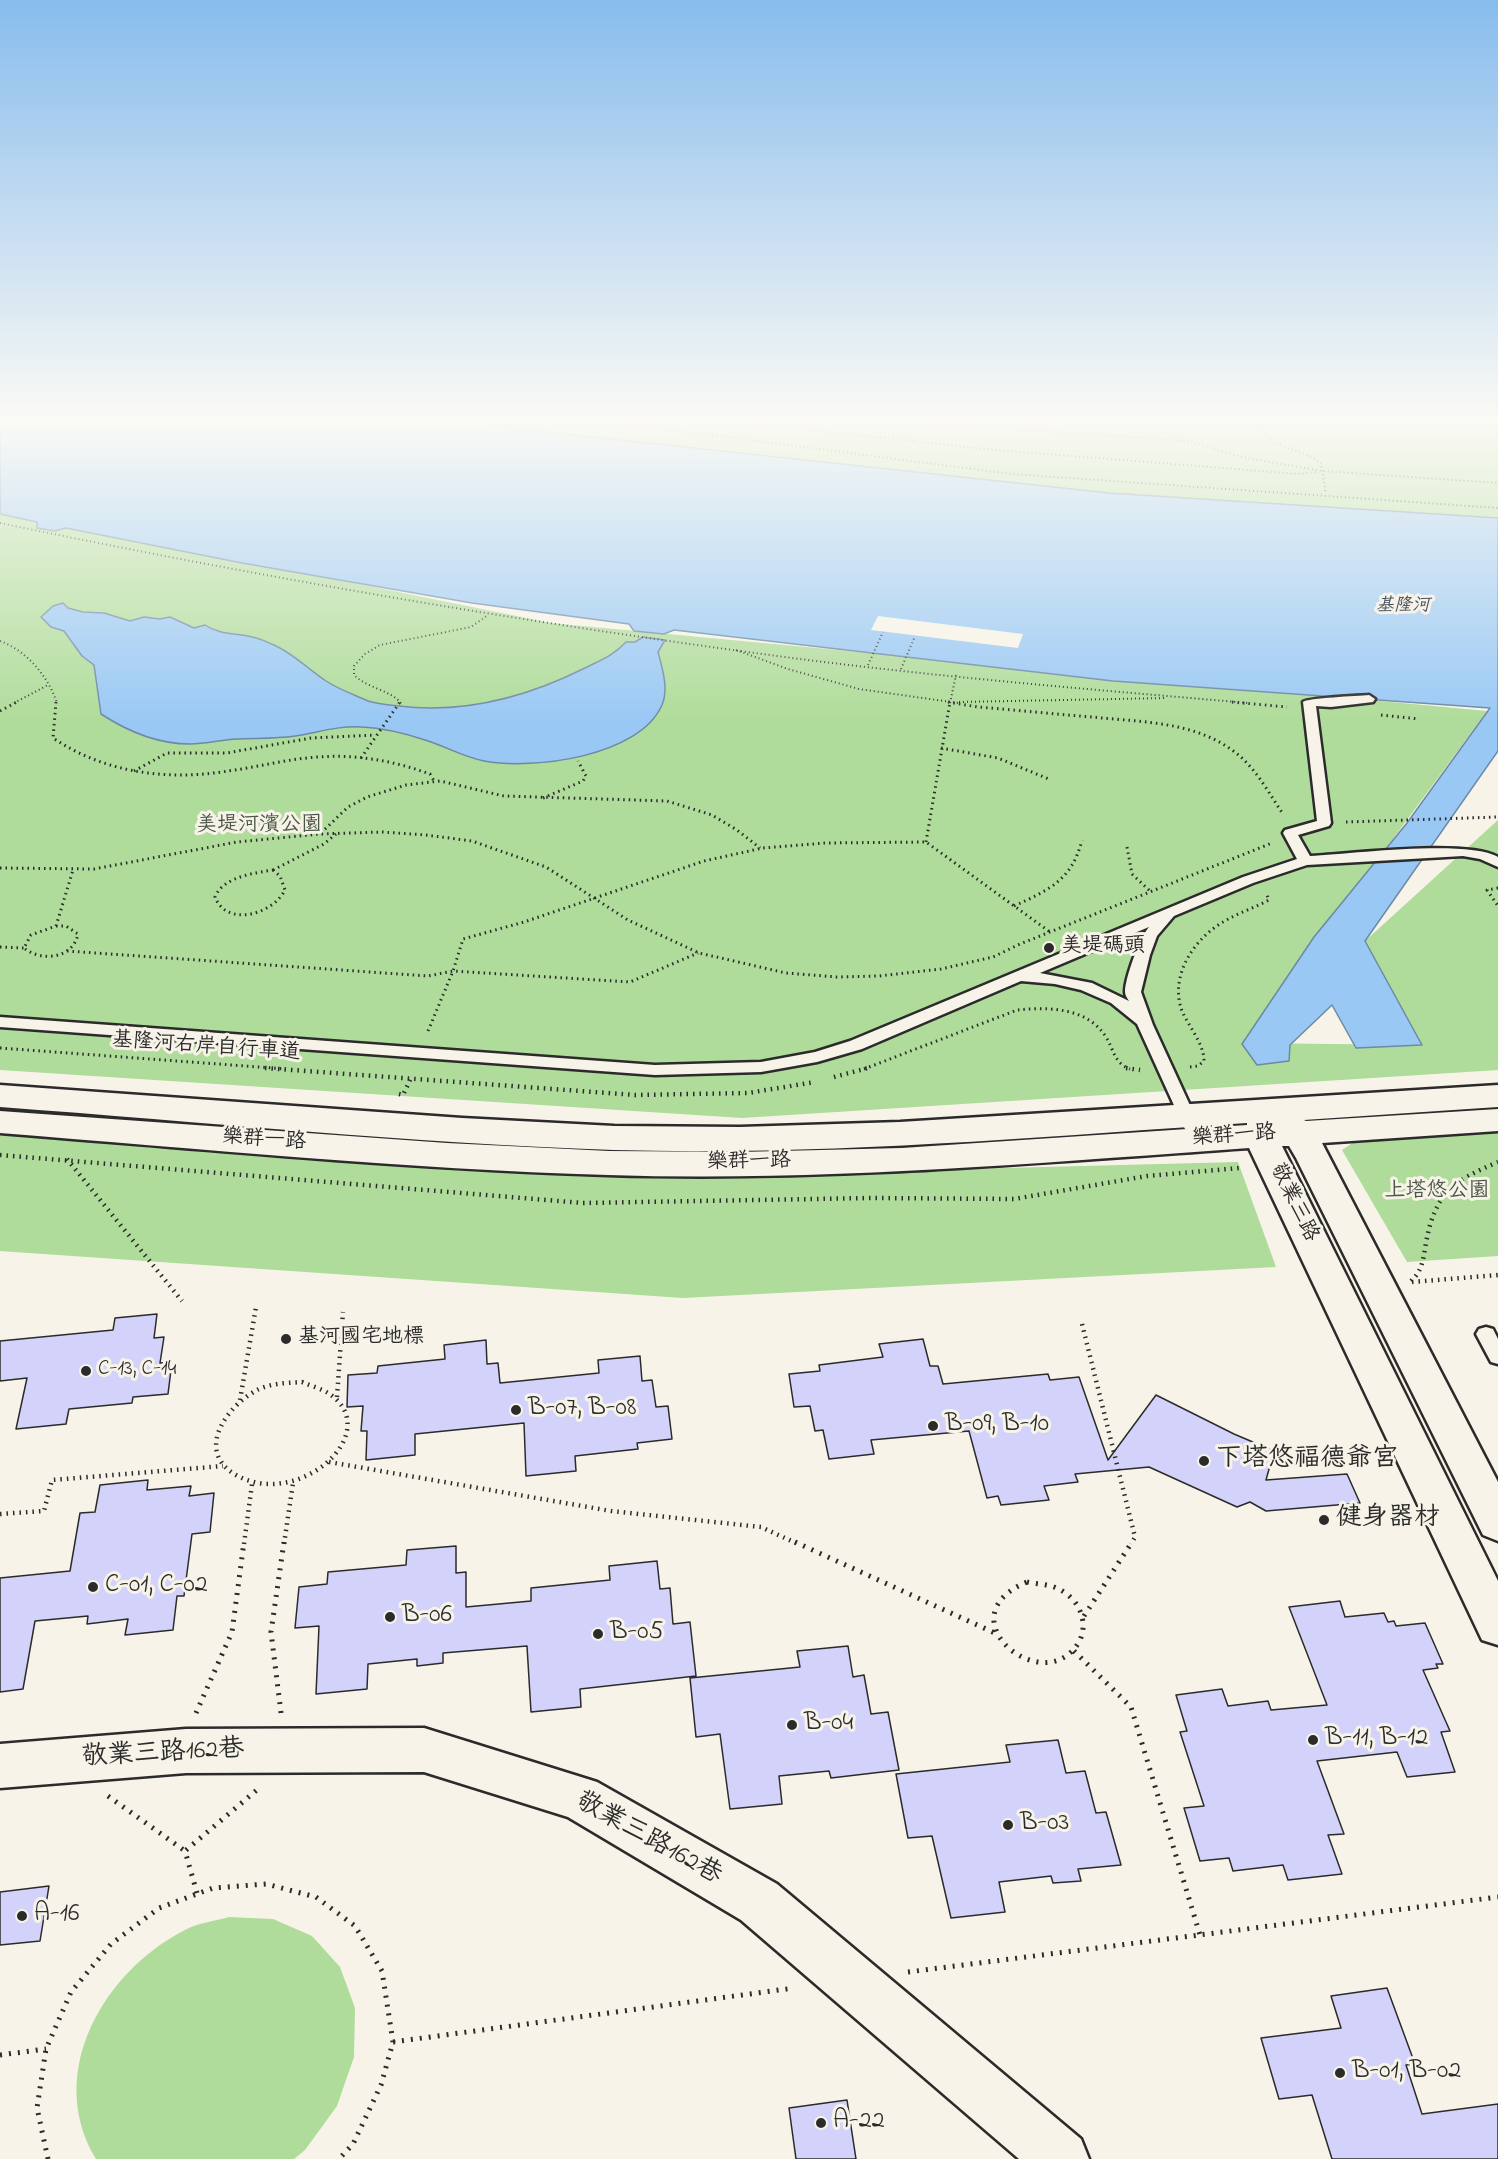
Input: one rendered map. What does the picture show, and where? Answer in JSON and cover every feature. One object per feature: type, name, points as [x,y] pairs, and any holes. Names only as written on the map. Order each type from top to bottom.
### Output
[{"type":"main road","name":"樂群一路","points":[[0,1122],[435,1154],[609,1164],[740,1164],[902,1160],[1192,1128],[1265,1123],[1498,1095]]},
{"type":"main road","name":"樂群一路","points":[[0,1096],[462,1130],[614,1138],[740,1139],[1192,1128]]},
{"type":"main road","name":"樂群一路","points":[[1265,1123],[1299,1133],[1498,1120]]},
{"type":"main road","name":"敬業三路","points":[[1265,1123],[1498,1626]]},
{"type":"main road","name":"敬業三路","points":[[1299,1133],[1498,1523]]},
{"type":"main road","name":"敬業三路162巷","points":[[0,1766],[186,1751],[424,1750],[579,1798],[759,1902],[1062,2159]]},
{"type":"lane","points":[[1305,861],[1290,833],[1324,823],[1310,702],[1331,703],[1369,699]]},
{"type":"lane","points":[[0,1022],[655,1070],[761,1067],[817,1057],[856,1045],[1021,977],[1174,910],[1248,880],[1305,861],[1463,852],[1484,855],[1498,863]]},
{"type":"lane","points":[[1174,910],[1150,935],[1134,984],[1136,1003],[1192,1128]]},
{"type":"lane","points":[[1021,977],[1054,979],[1097,992],[1130,1008],[1145,1025]]},
{"type":"lane","points":[[1486,1335],[1498,1357]]},
{"type":"path","points":[[0,523],[256,575],[489,614],[736,650],[956,675],[1310,709]]},
{"type":"path","points":[[361,758],[401,704],[398,699],[372,690],[354,675],[354,666],[365,654],[380,645],[401,639],[471,627],[489,614]]},
{"type":"path","points":[[869,664],[883,632]]},
{"type":"path","points":[[901,667],[915,636]]},
{"type":"path","points":[[0,641],[25,653],[43,675],[54,694],[57,709],[51,727],[53,738],[70,751],[89,760],[134,771],[179,775],[216,772],[305,758],[361,758],[409,766],[430,774],[434,781]]},
{"type":"path","points":[[0,868],[74,870],[117,866],[237,842],[336,833],[382,832],[472,841],[546,867],[628,920],[699,952],[786,973],[837,977],[879,976],[941,969],[993,957],[1272,843],[1290,833],[1288,821],[1241,756],[1220,742],[1187,729],[1163,724],[978,707],[949,701],[878,693],[771,665],[736,650]]},
{"type":"path","points":[[926,842],[940,747],[956,675]]},
{"type":"path","points":[[0,711],[48,685]]},
{"type":"path","points":[[949,701],[1138,700],[1180,697]]},
{"type":"path","points":[[1375,715],[1419,719]]},
{"type":"path","points":[[134,771],[167,753],[227,753],[311,738],[376,735]]},
{"type":"path","points":[[940,747],[986,753],[1008,759],[1051,780]]},
{"type":"path","points":[[543,799],[583,781],[586,776],[578,761]]},
{"type":"path","points":[[320,834],[337,817],[359,801],[402,787],[434,781],[455,783],[484,793],[543,799],[629,798],[687,806],[710,814],[738,830],[760,848]]},
{"type":"path","points":[[1324,823],[1498,817]]},
{"type":"path","points":[[273,870],[280,876],[285,890],[277,904],[257,913],[244,914],[223,910],[217,905],[215,898],[218,891],[232,879],[273,870],[324,844],[336,833]]},
{"type":"path","points":[[1014,906],[1055,887],[1080,858],[1082,840]]},
{"type":"path","points":[[427,1033],[453,971],[463,939],[534,919],[683,867],[760,848],[802,842],[888,845],[926,842],[1050,932]]},
{"type":"path","points":[[1127,847],[1132,874],[1136,880],[1151,891]]},
{"type":"path","points":[[56,926],[74,870]]},
{"type":"path","points":[[1498,888],[1487,890],[1498,906]]},
{"type":"path","points":[[24,948],[28,936],[36,931],[66,926],[78,934],[78,940],[67,951]]},
{"type":"path","points":[[0,947],[24,948],[28,953],[46,957],[67,951],[428,976],[453,971],[630,982],[699,952]]},
{"type":"path","name":"基隆河右岸自行車道","points":[[0,1048],[411,1078]]},
{"type":"path","points":[[403,1095],[413,1072]]},
{"type":"path","points":[[66,1159],[182,1301]]},
{"type":"path","points":[[1498,1162],[1461,1177],[1440,1196],[1430,1217],[1422,1271],[1411,1282],[1498,1275]]},
{"type":"path","points":[[240,1401],[256,1307]]},
{"type":"path","points":[[337,1397],[343,1312]]},
{"type":"path","points":[[1082,1324],[1135,1537],[1084,1616]]},
{"type":"path","points":[[302,1382],[322,1388],[337,1397],[346,1412],[348,1429],[342,1446],[329,1462],[312,1475],[293,1483],[272,1486],[252,1484],[235,1477],[223,1466],[216,1450],[216,1433],[225,1416],[240,1401],[259,1389],[281,1383],[302,1382]]},
{"type":"path","points":[[329,1462],[611,1511],[761,1527],[997,1634]]},
{"type":"path","points":[[0,1514],[44,1511],[52,1480],[223,1466]]},
{"type":"path","points":[[284,1750],[280,1688],[273,1664],[271,1632],[293,1483]]},
{"type":"path","points":[[186,1751],[197,1707],[232,1632],[252,1484]]},
{"type":"path","points":[[1027,1582],[1055,1587],[1068,1594],[1078,1604],[1084,1616],[1085,1629],[1082,1641],[1063,1659],[1049,1662],[1034,1661],[1018,1656],[1005,1646],[997,1634],[993,1620],[995,1606],[1002,1595],[1012,1587],[1027,1582]]},
{"type":"path","points":[[1074,1651],[1131,1707],[1200,1935]]},
{"type":"path","points":[[185,1851],[258,1789]]},
{"type":"path","points":[[103,1792],[185,1851],[197,1893]]},
{"type":"path","points":[[48,2159],[37,2108],[46,2049],[71,1992],[111,1944],[159,1908],[213,1888],[266,1884],[315,1897],[355,1926],[382,1971],[393,2042],[381,2085],[352,2144],[339,2159]]},
{"type":"path","points":[[393,2042],[852,1979],[1498,1897]]},
{"type":"path","points":[[0,2055],[46,2049]]},
{"type":"green space","name":"美堤河濱公園","points":[[0,522],[53,522],[551,623],[1487,711],[1243,1043],[1422,1045],[1365,941],[1498,820],[1498,1070],[742,1118],[0,1070]]},
{"type":"green space","name":"上塔悠公園","points":[[1498,1128],[1498,1256],[1407,1262],[1342,1150],[1360,1138]]},
{"type":"green space","points":[[0,1132],[656,1177],[1238,1162],[1276,1267],[683,1298],[0,1251]]},
{"type":"green space","points":[[229,1917],[273,1919],[312,1936],[340,1967],[355,2008],[354,2057],[337,2106],[305,2150],[294,2159],[96,2159],[82,2126],[77,2093],[80,2060],[91,2028],[108,1998],[130,1971],[156,1948],[185,1930]]},
{"type":"water","name":"基隆河","points":[[37,522],[1498,522],[1498,751],[1365,941],[1422,1045],[1356,1048],[1332,1005],[1290,1045],[1289,1061],[1257,1065],[1242,1044],[1314,937],[1407,823],[1490,708],[1113,681],[674,630],[664,634],[634,631],[629,624],[472,603],[242,563],[66,528],[55,531],[37,528]]},
{"type":"water","points":[[63,603],[68,608],[83,612],[104,613],[130,621],[144,617],[160,619],[170,617],[194,628],[205,625],[222,632],[257,638],[288,653],[331,684],[368,701],[423,708],[471,705],[518,695],[602,660],[626,642],[635,642],[643,637],[665,640],[658,652],[664,678],[664,699],[650,723],[631,737],[583,756],[556,761],[505,763],[484,761],[409,735],[362,727],[337,728],[280,738],[236,739],[196,744],[166,742],[132,731],[101,714],[94,665],[82,656],[64,631],[51,627],[41,617],[53,606]]},
{"type":"pier","points":[[878,616],[1023,634],[1018,648],[871,630]]},
{"type":"building","name":"C-13, C-14","points":[[157,1314],[154,1338],[164,1337],[160,1363],[172,1362],[168,1394],[133,1397],[132,1403],[69,1409],[66,1424],[16,1429],[27,1378],[0,1381],[0,1341],[113,1330],[115,1318]]},
{"type":"building","name":"B-09, B-10","points":[[923,1339],[930,1366],[938,1366],[943,1384],[1048,1374],[1050,1380],[1079,1377],[1108,1460],[1156,1395],[1274,1451],[1266,1480],[1347,1474],[1360,1503],[1266,1511],[1250,1502],[1237,1507],[1149,1467],[1075,1474],[1078,1482],[1044,1486],[1049,1500],[1001,1505],[998,1496],[987,1498],[969,1431],[871,1440],[874,1454],[829,1459],[823,1430],[815,1431],[810,1406],[794,1407],[789,1374],[820,1371],[819,1365],[883,1357],[879,1344]]},
{"type":"building","name":"B-07, B-08","points":[[486,1340],[487,1364],[498,1363],[500,1383],[599,1373],[598,1360],[640,1356],[642,1381],[652,1380],[656,1407],[668,1406],[672,1439],[637,1443],[638,1449],[575,1456],[576,1471],[526,1476],[524,1423],[415,1434],[415,1455],[366,1460],[367,1431],[361,1431],[363,1406],[347,1407],[348,1375],[377,1373],[378,1366],[445,1359],[444,1345]]},
{"type":"building","name":"C-01, C-02","points":[[148,1480],[147,1490],[191,1486],[189,1496],[214,1493],[210,1532],[192,1534],[184,1596],[177,1596],[173,1630],[125,1635],[128,1619],[87,1624],[88,1616],[35,1621],[23,1689],[0,1692],[0,1578],[70,1571],[80,1513],[95,1512],[100,1485]]},
{"type":"building","points":[[456,1546],[456,1573],[466,1572],[466,1607],[531,1601],[531,1588],[610,1580],[609,1566],[657,1561],[660,1589],[670,1588],[673,1624],[690,1622],[696,1676],[580,1689],[581,1707],[531,1712],[527,1646],[443,1653],[443,1663],[417,1666],[417,1659],[368,1664],[367,1689],[316,1694],[319,1626],[295,1628],[299,1587],[327,1584],[328,1572],[406,1565],[407,1550]]},
{"type":"building","name":"B-11, B-12","points":[[1340,1601],[1345,1617],[1384,1613],[1388,1622],[1394,1621],[1396,1626],[1425,1623],[1443,1664],[1436,1664],[1438,1668],[1423,1670],[1450,1731],[1441,1732],[1455,1772],[1407,1777],[1397,1752],[1317,1761],[1344,1834],[1328,1835],[1342,1874],[1288,1880],[1283,1865],[1233,1871],[1229,1858],[1200,1861],[1184,1808],[1204,1806],[1180,1732],[1187,1731],[1176,1695],[1222,1689],[1228,1706],[1268,1701],[1271,1710],[1327,1705],[1289,1607]]},
{"type":"building","name":"B-04","points":[[848,1646],[853,1677],[864,1675],[871,1714],[888,1712],[899,1770],[831,1778],[829,1771],[779,1776],[782,1804],[730,1809],[720,1734],[696,1737],[690,1678],[800,1667],[797,1651]]},
{"type":"building","name":"B-03","points":[[1058,1740],[1066,1773],[1085,1771],[1096,1813],[1106,1812],[1121,1865],[1078,1869],[1081,1881],[1053,1883],[1051,1876],[999,1882],[1005,1912],[951,1918],[932,1836],[908,1838],[896,1774],[1010,1762],[1006,1745]]},
{"type":"building","name":"A-16","points":[[49,1886],[40,1941],[0,1945],[0,1892]]},
{"type":"building","name":"B-01, B-02","points":[[1387,1988],[1415,2064],[1406,2065],[1422,2114],[1498,2104],[1498,2159],[1332,2159],[1312,2095],[1279,2099],[1261,2038],[1341,2028],[1331,1996]]},
{"type":"building","name":"A-22","points":[[847,2100],[856,2159],[796,2159],[789,2108]]},
{"type":"place","name":"美堤碼頭","points":[[1049,948]]},
{"type":"place","name":"基河國宅地標","points":[[286,1339]]},
{"type":"place","name":"C-13, C-14","points":[[86,1371]]},
{"type":"place","name":"B-07, B-08","points":[[516,1410]]},
{"type":"place","name":"B-09, B-10","points":[[933,1426]]},
{"type":"place","name":"下塔悠福德爺宮","points":[[1204,1461]]},
{"type":"place","name":"健身器材","points":[[1324,1520]]},
{"type":"place","name":"C-01, C-02","points":[[93,1587]]},
{"type":"place","name":"B-06","points":[[390,1617]]},
{"type":"place","name":"B-05","points":[[598,1634]]},
{"type":"place","name":"B-04","points":[[792,1725]]},
{"type":"place","name":"B-11, B-12","points":[[1313,1740]]},
{"type":"place","name":"B-03","points":[[1008,1825]]},
{"type":"place","name":"A-16","points":[[22,1916]]},
{"type":"place","name":"B-01, B-02","points":[[1340,2073]]},
{"type":"place","name":"A-22","points":[[821,2123]]}]
